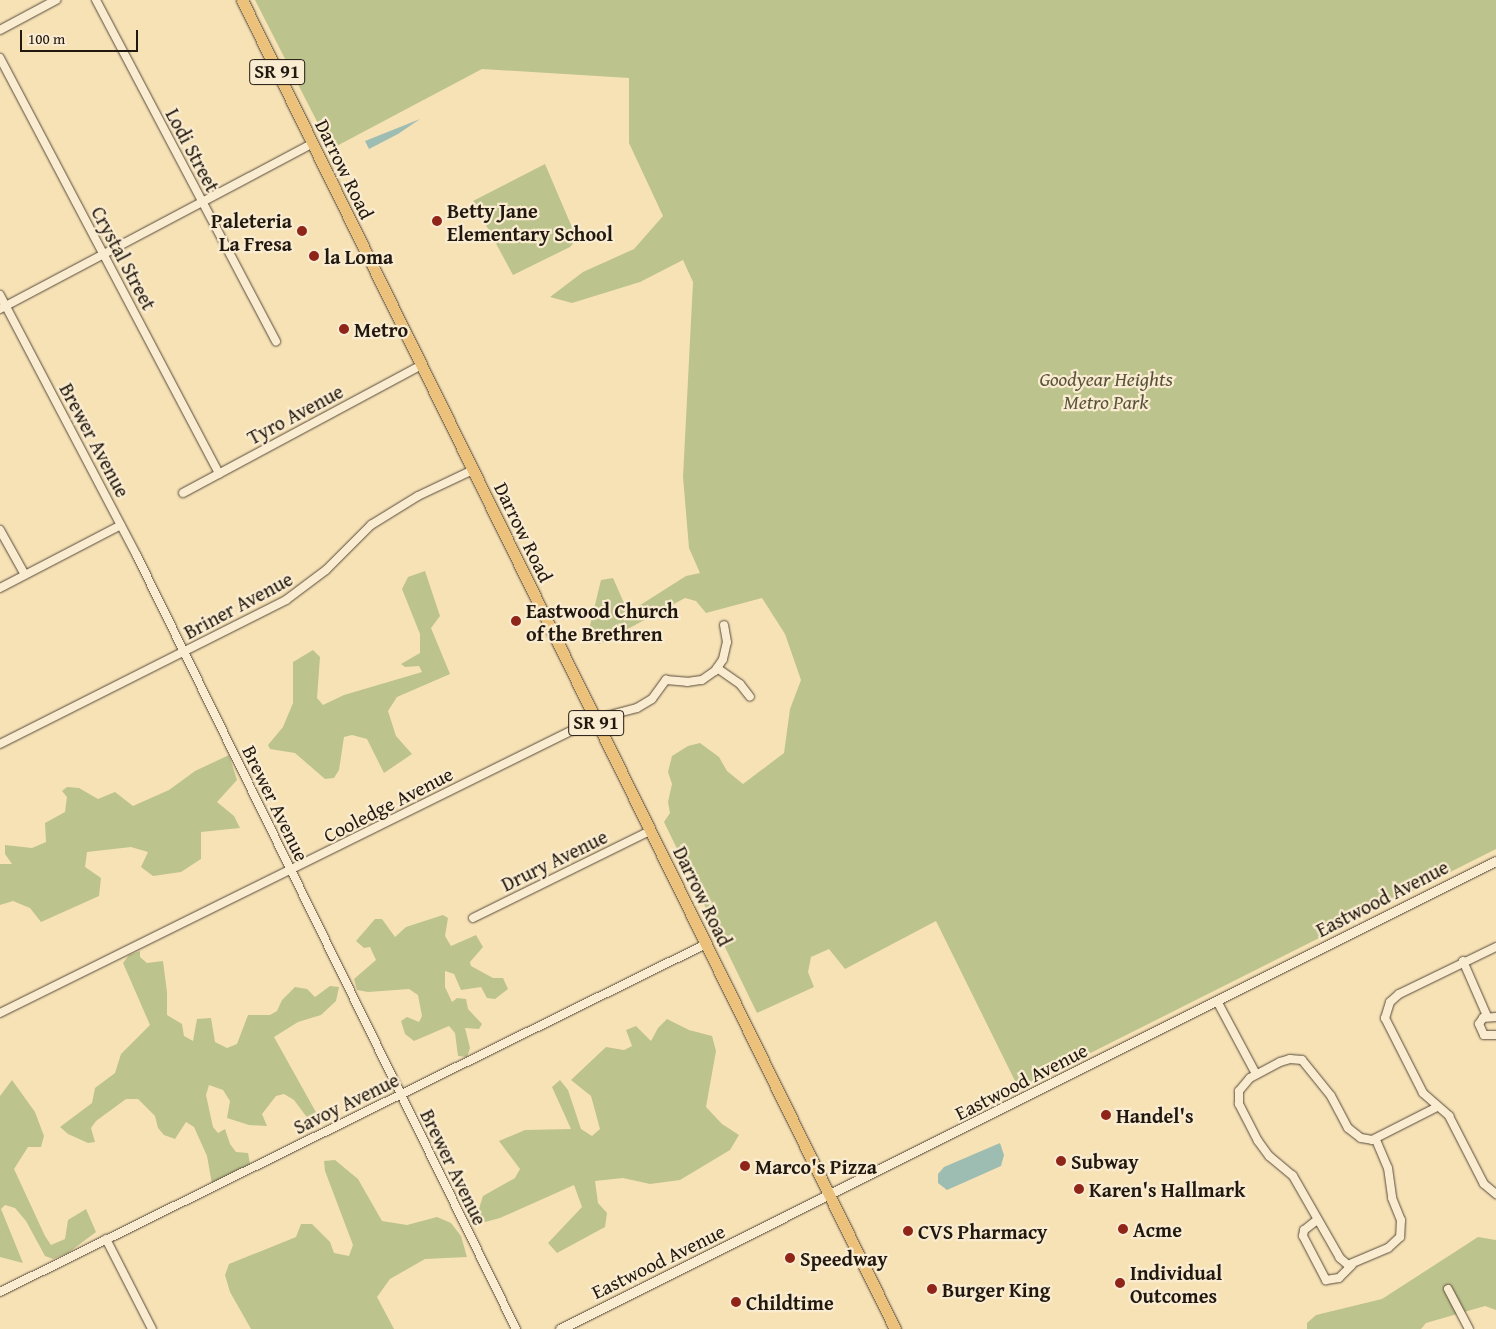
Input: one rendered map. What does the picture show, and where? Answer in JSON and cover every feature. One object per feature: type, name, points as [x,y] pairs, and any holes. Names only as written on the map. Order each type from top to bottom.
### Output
[{"type":"main road","name":"Darrow Road","points":[[242,0],[829,1195],[864,1270],[895,1329]]},
{"type":"street","points":[[0,30],[56,0]]},
{"type":"street","name":"Lodi Street","points":[[96,0],[276,342]]},
{"type":"street","name":"Crystal Street","points":[[0,58],[219,474]]},
{"type":"street","points":[[3,308],[312,144]]},
{"type":"street","name":"Brewer Avenue","points":[[0,295],[3,308],[121,525],[516,1329]]},
{"type":"street","name":"Tyro Avenue","points":[[183,493],[422,366]]},
{"type":"street","name":"Briner Avenue","points":[[0,744],[292,597],[326,570],[378,520],[472,470]]},
{"type":"street","points":[[0,588],[121,525]]},
{"type":"street","points":[[0,530],[24,575]]},
{"type":"street","points":[[724,625],[726,652],[717,668],[740,684],[750,697]]},
{"type":"street","name":"Cooledge Avenue","points":[[0,1013],[595,719],[631,710],[648,703],[666,680],[695,681],[717,668]]},
{"type":"street","name":"Drury Avenue","points":[[473,918],[650,831]]},
{"type":"street","name":"Eastwood Avenue","points":[[560,1329],[1496,860]]},
{"type":"street","name":"Savoy Avenue","points":[[0,1292],[706,944]]},
{"type":"street","points":[[1496,947],[1463,961],[1394,998],[1384,1018],[1423,1093],[1454,1123],[1484,1184],[1496,1194]]},
{"type":"street","points":[[1463,961],[1487,1016]]},
{"type":"street","points":[[1217,1001],[1256,1074]]},
{"type":"street","points":[[1487,1016],[1496,1017]]},
{"type":"street","points":[[1487,1016],[1480,1024],[1480,1031],[1488,1037],[1496,1035]]},
{"type":"street","points":[[1352,1265],[1340,1258],[1292,1176],[1264,1151],[1239,1104],[1241,1087],[1256,1074],[1290,1059],[1302,1060],[1312,1069],[1351,1132],[1366,1140],[1376,1140],[1437,1107]]},
{"type":"street","points":[[1317,1220],[1304,1230],[1303,1236],[1326,1280],[1339,1278],[1352,1265],[1392,1246],[1400,1238],[1402,1228],[1392,1195],[1388,1168],[1376,1140]]},
{"type":"street","points":[[106,1239],[152,1329]]},
{"type":"street","points":[[1448,1288],[1469,1329]]},
{"type":"green space","name":"Goodyear Heights Metro Park","points":[[255,0],[1496,0],[1496,849],[1019,1089],[936,921],[845,969],[829,949],[811,957],[808,972],[814,987],[757,1013],[664,822],[670,813],[668,802],[672,784],[668,772],[672,756],[688,746],[700,743],[719,757],[727,771],[743,784],[784,753],[790,709],[801,680],[785,634],[762,598],[706,613],[696,601],[685,598],[600,644],[587,638],[601,580],[613,578],[624,603],[634,609],[686,576],[700,573],[689,548],[683,477],[693,282],[683,260],[640,282],[572,303],[550,297],[583,272],[634,249],[663,216],[629,143],[629,78],[482,69],[331,149]]},
{"type":"green space","points":[[545,164],[577,239],[570,247],[513,275],[473,201]]},
{"type":"green space","points":[[425,571],[440,616],[431,628],[450,674],[397,697],[388,711],[396,736],[412,754],[384,773],[367,739],[352,735],[344,737],[339,770],[334,778],[325,779],[295,753],[270,749],[268,745],[283,727],[293,703],[293,662],[313,650],[320,657],[317,698],[323,705],[344,695],[422,672],[419,666],[405,667],[401,664],[420,653],[420,634],[402,589],[408,577]]},
{"type":"green space","points":[[229,755],[237,780],[217,802],[234,816],[240,828],[201,832],[201,859],[181,872],[153,876],[141,867],[148,852],[131,847],[87,852],[85,867],[101,878],[99,896],[41,922],[30,908],[13,901],[0,905],[0,864],[12,864],[5,854],[5,845],[32,848],[46,842],[45,823],[65,812],[67,797],[62,791],[67,787],[79,788],[98,799],[115,792],[133,806],[169,790],[195,771]]},
{"type":"green space","points":[[443,915],[448,918],[445,936],[451,946],[476,935],[483,947],[470,962],[471,966],[493,978],[503,978],[508,989],[495,999],[487,998],[481,987],[461,990],[454,974],[445,971],[445,987],[452,1002],[457,998],[466,999],[468,1009],[482,1024],[479,1029],[465,1028],[470,1048],[467,1057],[458,1056],[455,1033],[449,1026],[414,1041],[405,1034],[401,1021],[407,1017],[419,1022],[422,1016],[418,995],[409,989],[368,992],[357,990],[354,979],[376,960],[370,947],[364,948],[356,941],[375,919],[382,919],[395,937],[406,927]]},
{"type":"green space","points":[[140,951],[140,957],[147,963],[163,961],[167,992],[167,1015],[182,1024],[184,1036],[193,1041],[197,1019],[211,1018],[215,1042],[227,1048],[237,1044],[248,1015],[270,1015],[277,1011],[282,1000],[295,987],[307,989],[315,997],[330,986],[339,987],[336,1001],[321,1015],[298,1022],[274,1037],[322,1123],[315,1128],[294,1100],[284,1094],[276,1096],[262,1114],[267,1126],[249,1125],[227,1118],[230,1101],[223,1090],[209,1085],[206,1095],[213,1127],[218,1133],[225,1129],[230,1144],[236,1152],[248,1153],[250,1164],[212,1184],[207,1156],[194,1127],[186,1122],[175,1139],[164,1135],[158,1128],[155,1116],[138,1099],[126,1099],[96,1121],[91,1128],[95,1142],[88,1143],[68,1134],[60,1127],[92,1103],[95,1088],[115,1073],[121,1054],[150,1025],[123,963],[129,955]]},
{"type":"green space","points":[[667,1019],[689,1030],[712,1036],[716,1051],[706,1107],[722,1124],[739,1135],[730,1150],[680,1180],[650,1184],[623,1178],[595,1181],[598,1203],[607,1213],[605,1227],[557,1253],[548,1243],[582,1207],[574,1185],[500,1218],[485,1222],[476,1218],[483,1196],[515,1178],[520,1169],[499,1141],[525,1130],[571,1129],[552,1087],[560,1080],[568,1090],[581,1129],[592,1136],[600,1129],[591,1096],[571,1080],[606,1047],[624,1050],[632,1046],[626,1030],[636,1026],[651,1041],[658,1028]]},
{"type":"green space","points":[[12,1080],[35,1112],[44,1136],[41,1147],[28,1147],[14,1169],[45,1236],[51,1245],[65,1239],[68,1220],[86,1209],[96,1232],[68,1253],[53,1259],[45,1256],[26,1221],[15,1208],[5,1205],[1,1209],[23,1263],[0,1257],[0,1096]]},
{"type":"green space","points":[[335,1160],[358,1179],[382,1221],[407,1225],[437,1217],[451,1223],[461,1236],[467,1257],[425,1259],[390,1279],[377,1297],[394,1329],[251,1329],[230,1292],[225,1275],[229,1264],[296,1237],[301,1224],[312,1224],[330,1242],[334,1253],[349,1256],[353,1245],[325,1171],[324,1161]]},
{"type":"green space","points":[[1478,1237],[1496,1240],[1496,1310],[1485,1306],[1426,1323],[1421,1329],[1307,1329],[1307,1323],[1316,1315],[1382,1299]]},
{"type":"water","points":[[420,119],[398,134],[369,149],[365,141]]},
{"type":"water","points":[[1000,1143],[1004,1155],[1001,1166],[947,1190],[938,1183],[938,1174],[944,1167]]},
{"type":"place","name":"Betty Jane Elementary School","points":[[437,221]]},
{"type":"place","name":"Paleteria La Fresa","points":[[302,231]]},
{"type":"place","name":"la Loma","points":[[314,256]]},
{"type":"place","name":"Metro","points":[[344,329]]},
{"type":"place","name":"Eastwood Church of the Brethren","points":[[516,621]]},
{"type":"place","name":"Handel's","points":[[1106,1115]]},
{"type":"place","name":"Subway","points":[[1061,1161]]},
{"type":"place","name":"Marco's Pizza","points":[[745,1166]]},
{"type":"place","name":"Karen's Hallmark","points":[[1079,1189]]},
{"type":"place","name":"Acme","points":[[1123,1229]]},
{"type":"place","name":"CVS Pharmacy","points":[[908,1231]]},
{"type":"place","name":"Speedway","points":[[790,1258]]},
{"type":"place","name":"Individual Outcomes","points":[[1120,1283]]},
{"type":"place","name":"Burger King","points":[[932,1289]]},
{"type":"place","name":"Childtime","points":[[736,1302]]}]
